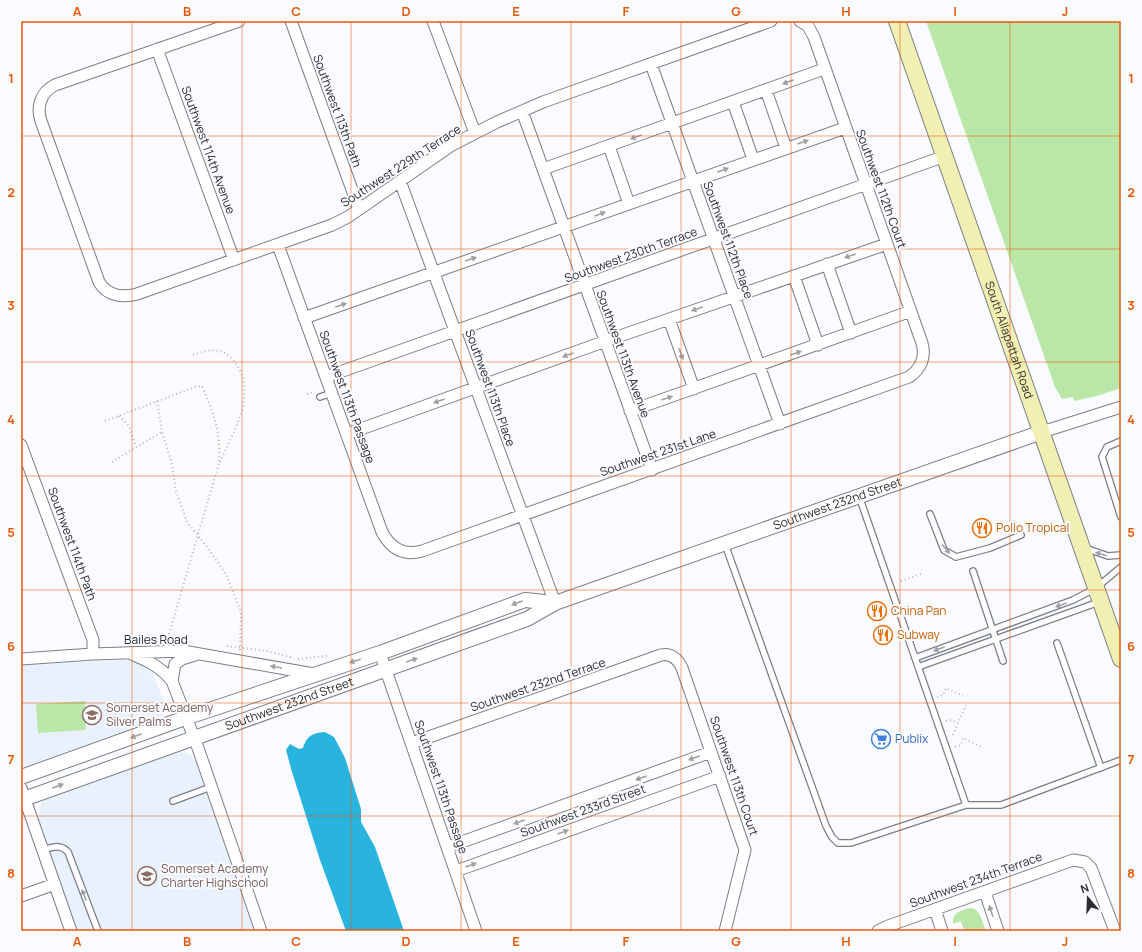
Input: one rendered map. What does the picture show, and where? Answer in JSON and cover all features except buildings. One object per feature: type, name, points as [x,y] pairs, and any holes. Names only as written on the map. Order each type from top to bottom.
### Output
[{"type":"main road","name":"South Allapattah Road","points":[[897,21],[1121,659]]},
{"type":"street","points":[[157,49],[239,21]]},
{"type":"street","name":"Southwest 113th Path","points":[[291,21],[360,209]]},
{"type":"street","points":[[433,21],[475,133]]},
{"type":"street","name":"Southwest 229th Terrace","points":[[157,49],[51,87],[45,92],[39,108],[41,121],[99,282],[104,289],[110,293],[122,296],[132,295],[332,226],[360,209],[452,145],[522,111],[543,102],[772,21]]},
{"type":"street","name":"Southwest 112th Court","points":[[802,22],[814,37],[865,185],[911,311],[923,346],[921,366]]},
{"type":"street","name":"Southwest 114th Avenue","points":[[157,49],[234,260]]},
{"type":"street","name":"Southwest 112th Place","points":[[651,64],[780,424]]},
{"type":"street","points":[[543,169],[824,69]]},
{"type":"street","points":[[766,90],[786,148]]},
{"type":"street","points":[[733,102],[753,159]]},
{"type":"street","name":"Southwest 113th Avenue","points":[[522,111],[652,470]]},
{"type":"street","points":[[304,318],[753,159],[845,128]]},
{"type":"street","points":[[609,146],[629,204]]},
{"type":"street","name":"Southwest 230th Terrace","points":[[326,377],[945,156]]},
{"type":"street","name":"Southwest 113th Place","points":[[400,181],[555,603]]},
{"type":"street","points":[[347,434],[734,296],[887,244]]},
{"type":"street","name":"Southwest 113th Passage","points":[[278,245],[382,532],[390,544],[400,551]]},
{"type":"street","points":[[827,264],[851,333]]},
{"type":"street","points":[[794,276],[818,345]]},
{"type":"street","points":[[630,411],[911,311]]},
{"type":"street","points":[[669,319],[694,389]]},
{"type":"street","name":"Southwest 231st Lane","points":[[400,551],[408,554],[422,551],[652,470],[909,377],[921,366]]},
{"type":"street","name":"Southwest 232nd Street","points":[[22,795],[194,738],[527,619],[555,603],[858,496],[1121,406]]},
{"type":"street","name":"Southwest 114th Path","points":[[21,445],[93,640],[93,654]]},
{"type":"street","name":"Southwest 232nd Street","points":[[21,777],[185,718],[380,652],[525,600],[555,603]]},
{"type":"street","name":"Bailes Road","points":[[21,659],[163,651],[199,654],[314,674]]},
{"type":"street","name":"Southwest 113th Passage","points":[[380,652],[476,931]]},
{"type":"street","points":[[129,653],[156,666],[165,672],[172,681],[194,738],[261,931]]},
{"type":"street","points":[[172,681],[173,669],[178,661],[199,654]]},
{"type":"street","name":"Southwest 232nd Terrace","points":[[412,743],[661,655],[668,655],[674,658]]},
{"type":"street","name":"Southwest 113th Court","points":[[674,658],[682,668],[745,850],[725,931]]},
{"type":"street","name":"Southwest 233rd Street","points":[[448,847],[711,752]]},
{"type":"street","name":"Southwest 233rd Street","points":[[456,871],[720,776]]},
{"type":"street","points":[[22,795],[71,931]]},
{"type":"street","name":"Southwest 234th Terrace","points":[[878,931],[888,926],[1068,862],[1085,862],[1094,873],[1115,931]]},
{"type":"street","points":[[21,896],[55,884]]},
{"type":"street","points":[[985,892],[998,931]]},
{"type":"street","points":[[935,909],[942,931]]},
{"type":"lane","points":[[320,397],[332,393]]},
{"type":"lane","points":[[1121,441],[1107,447],[1102,457],[1121,517]]},
{"type":"lane","points":[[858,496],[966,805]]},
{"type":"lane","points":[[930,514],[944,550],[956,556],[990,548],[1020,535]]},
{"type":"lane","points":[[724,543],[826,826],[832,837],[838,843],[851,843],[966,805],[1001,805],[1121,760]]},
{"type":"lane","points":[[1082,548],[1108,556],[1121,555]]},
{"type":"lane","points":[[918,667],[996,639],[1099,595],[1121,567]]},
{"type":"lane","points":[[973,571],[1003,661]]},
{"type":"lane","points":[[915,658],[1073,600],[1099,595]]},
{"type":"lane","points":[[1057,643],[1101,768]]},
{"type":"lane","points":[[173,801],[211,787]]},
{"type":"lane","points":[[43,850],[56,846],[63,848],[68,852],[98,931]]},
{"type":"path","points":[[163,651],[219,463],[242,408],[244,380],[238,366],[231,357],[218,349],[209,349],[193,355]]},
{"type":"path","points":[[105,421],[195,386],[202,386],[215,418],[220,442],[219,463]]},
{"type":"path","points":[[157,401],[162,432],[172,464],[176,491],[187,522],[227,576],[241,613],[239,661]]},
{"type":"path","points":[[118,416],[129,426],[136,447]]},
{"type":"path","points":[[112,462],[162,432]]},
{"type":"path","points":[[901,581],[921,574]]},
{"type":"path","points":[[292,664],[299,659],[330,656]]},
{"type":"path","points":[[937,697],[943,695],[946,688],[963,696]]},
{"type":"path","points":[[953,735],[966,705]]},
{"type":"path","points":[[946,721],[951,720],[958,723]]},
{"type":"path","points":[[955,747],[961,745],[963,738],[981,747]]},
{"type":"shaded area","name":"Somerset Academy Silver Palms","points":[[120,660],[138,663],[152,673],[166,706],[162,717],[21,768],[21,665]]},
{"type":"shaded area","name":"Somerset Academy Charter Highschool","points":[[182,752],[189,754],[195,760],[255,931],[77,931],[38,820],[41,804],[47,797],[173,753]]},
{"type":"green space","points":[[926,21],[1121,21],[1121,388],[1097,396],[1074,401],[1073,397],[1062,399],[1055,387]]},
{"type":"green space","points":[[85,701],[86,730],[38,733],[36,704]]},
{"type":"green space","points":[[969,908],[976,910],[979,913],[986,931],[964,931],[961,921],[953,924],[955,915],[960,911]]},
{"type":"water","points":[[325,732],[334,737],[345,758],[361,809],[361,822],[375,847],[404,931],[346,931],[320,860],[286,750],[290,744],[299,749],[303,748],[308,738],[317,733]]},
{"type":"place","name":"Pollo Tropical","points":[[982,528]]},
{"type":"place","name":"China Pan","points":[[877,611]]},
{"type":"place","name":"Subway","points":[[883,635]]},
{"type":"place","name":"Somerset Academy Silver Palms","points":[[92,715]]},
{"type":"place","name":"Publix","points":[[881,739]]},
{"type":"place","name":"Somerset Academy Charter Highschool","points":[[147,876]]}]
